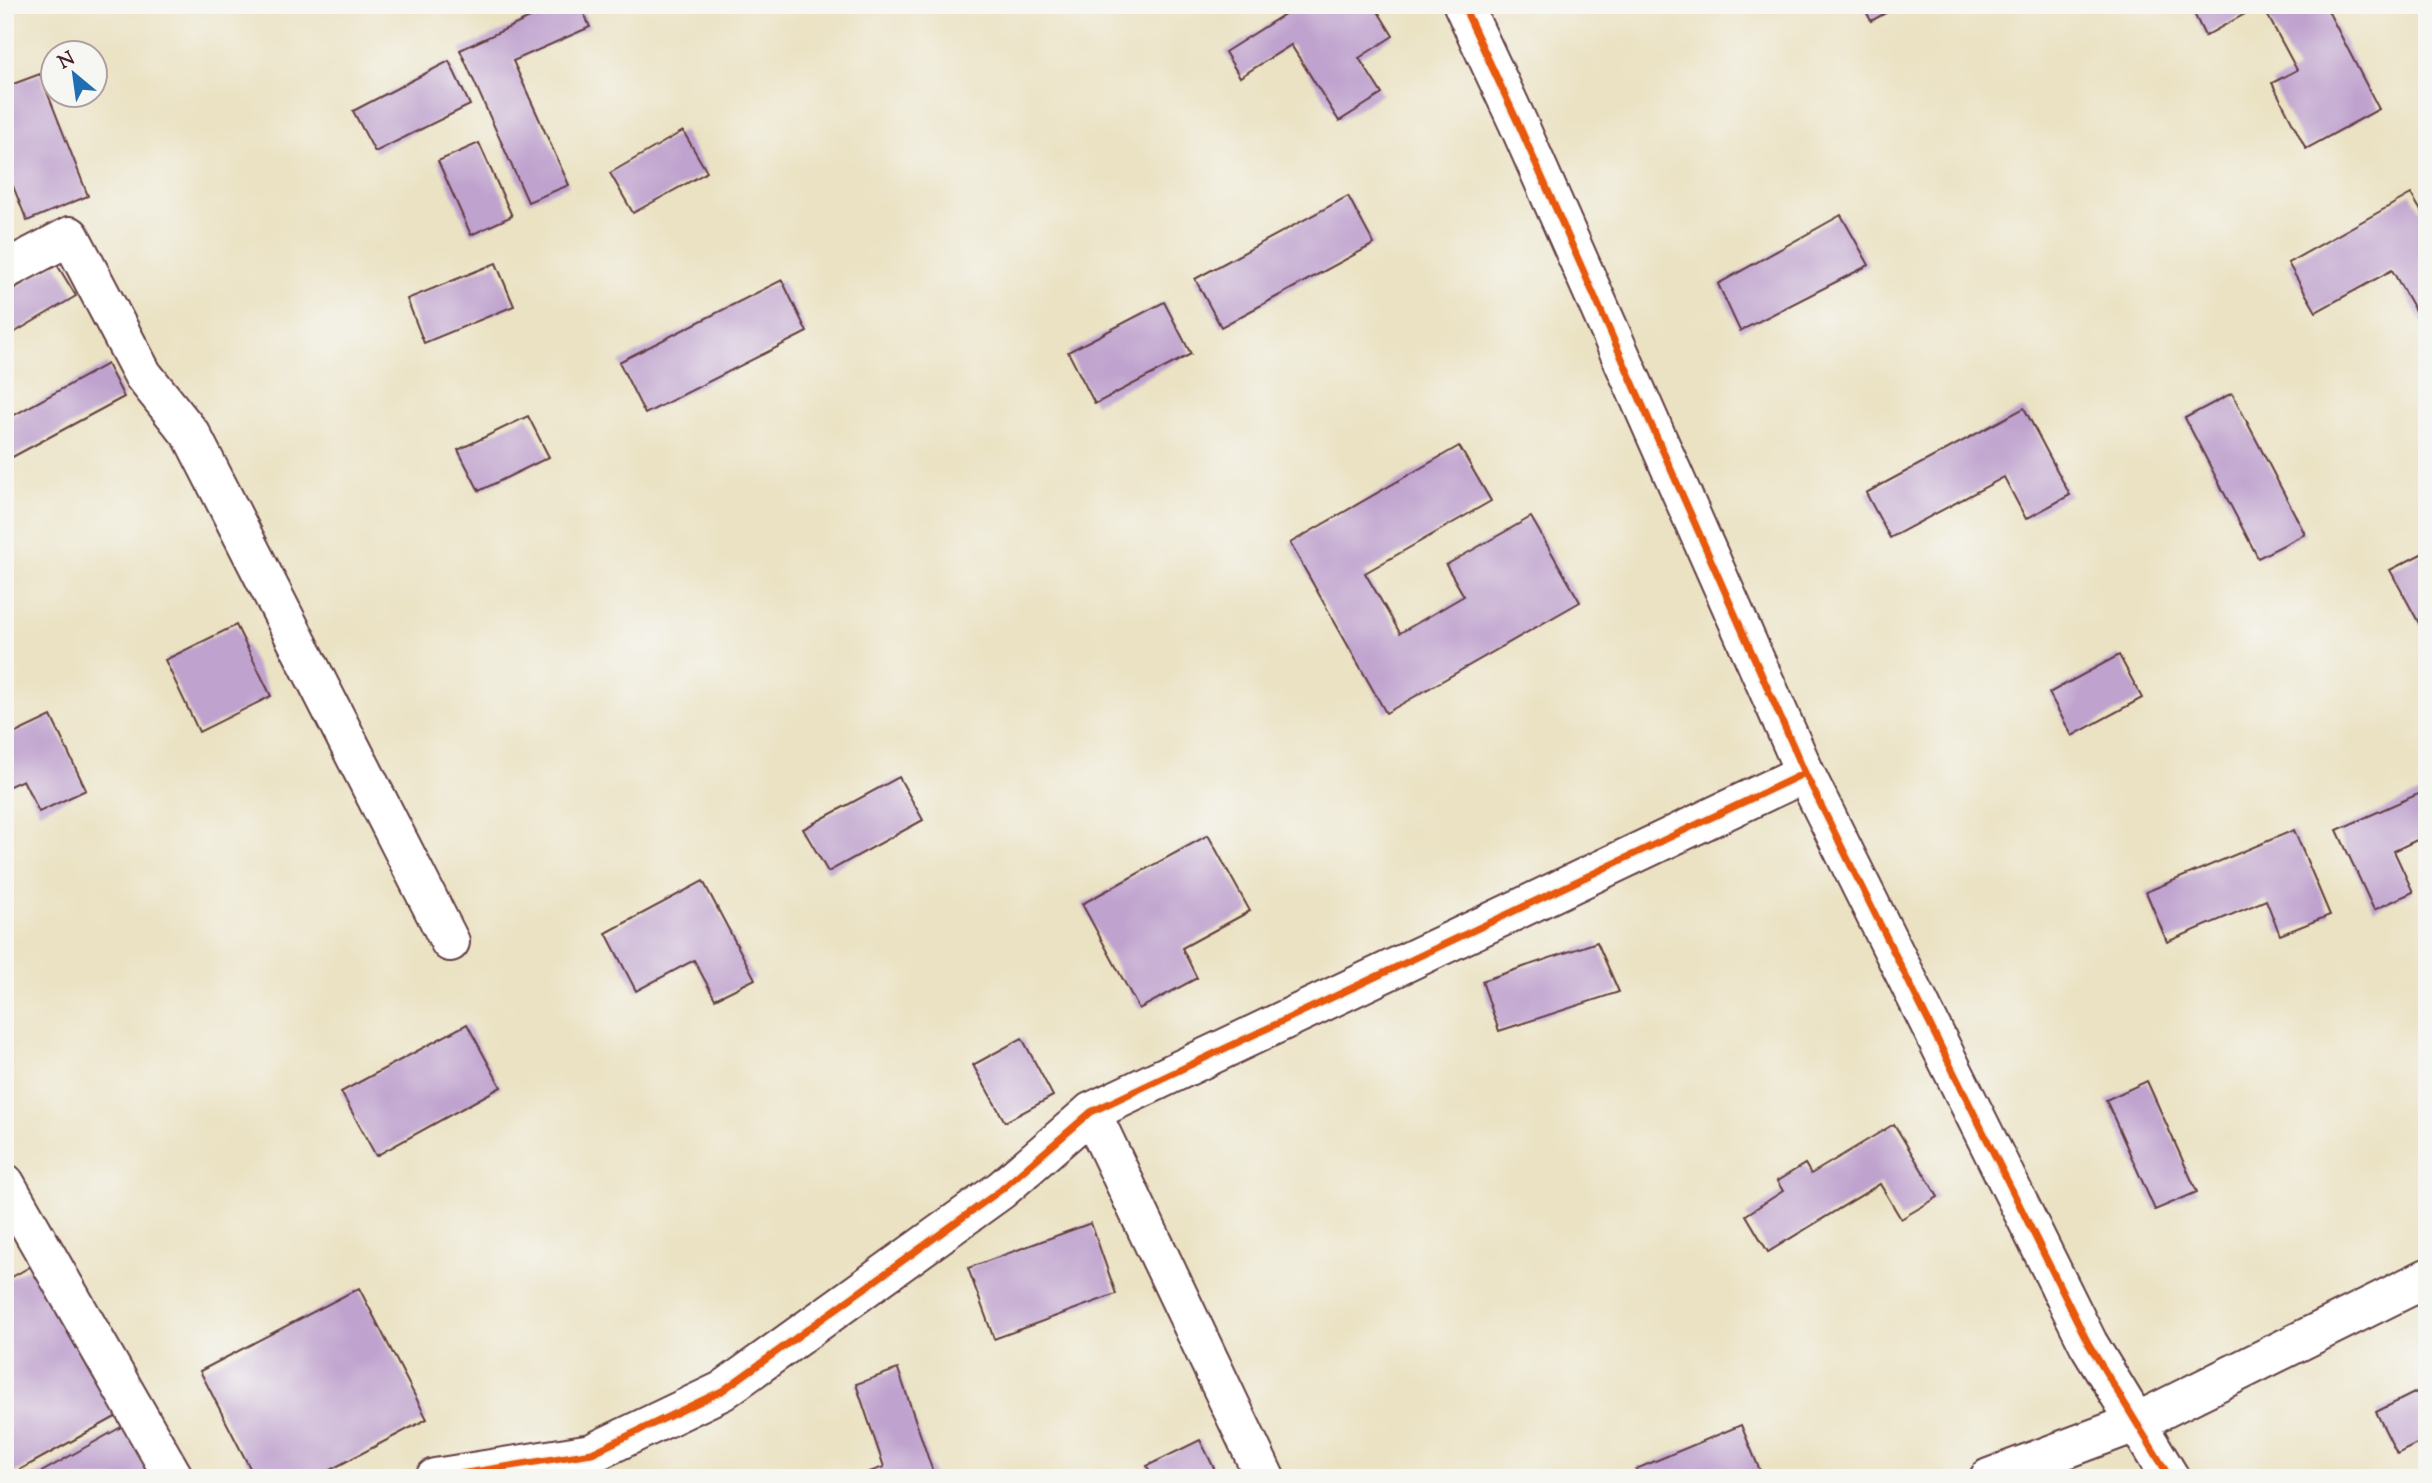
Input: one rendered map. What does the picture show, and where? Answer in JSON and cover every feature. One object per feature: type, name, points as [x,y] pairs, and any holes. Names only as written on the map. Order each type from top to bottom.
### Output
[{"type":"street","points":[[1463,5],[1518,123],[1805,773],[2088,1343],[2170,1478]]},
{"type":"street","points":[[5,270],[70,236],[143,374],[192,436],[450,942]]},
{"type":"street","points":[[435,1478],[592,1453],[722,1391],[1000,1190],[1091,1112],[1805,773]]},
{"type":"street","points":[[1091,1112],[1265,1478]]},
{"type":"street","points":[[5,1183],[174,1478]]},
{"type":"street","points":[[1989,1478],[2135,1423],[2427,1278]]},
{"type":"building","points":[[558,5],[580,5],[590,27],[513,61],[569,185],[528,202],[460,50]]},
{"type":"building","points":[[1299,5],[1374,5],[1393,36],[1359,58],[1382,94],[1339,121],[1291,45],[1240,77],[1225,52]]},
{"type":"building","points":[[1863,5],[1900,5],[1871,21]]},
{"type":"building","points":[[2190,5],[2261,5],[2205,36]]},
{"type":"building","points":[[2262,5],[2325,5],[2379,109],[2306,149],[2272,83],[2297,70]]},
{"type":"building","points":[[449,61],[470,105],[375,152],[353,111]]},
{"type":"building","points":[[38,75],[38,108],[53,108],[88,196],[27,221],[5,166],[5,87]]},
{"type":"building","points":[[683,131],[707,172],[633,213],[610,173]]},
{"type":"building","points":[[479,143],[512,216],[471,235],[438,161]]},
{"type":"building","points":[[2411,194],[2427,221],[2427,332],[2392,270],[2316,312],[2288,263]]},
{"type":"building","points":[[1348,196],[1374,244],[1221,327],[1195,279]]},
{"type":"building","points":[[1841,215],[1869,265],[1740,331],[1718,284]]},
{"type":"building","points":[[56,263],[76,296],[5,338],[5,294]]},
{"type":"building","points":[[496,263],[514,306],[424,343],[407,299]]},
{"type":"building","points":[[782,280],[807,332],[645,414],[619,362]]},
{"type":"building","points":[[1164,302],[1191,354],[1095,404],[1068,352]]},
{"type":"building","points":[[107,364],[124,397],[5,461],[5,420]]},
{"type":"building","points":[[2232,393],[2305,534],[2258,558],[2185,418]]},
{"type":"building","points":[[2024,408],[2070,495],[2026,519],[2004,477],[1890,538],[1866,493]]},
{"type":"building","points":[[528,416],[549,457],[479,491],[458,450]]},
{"type":"building","points":[[1459,446],[1491,501],[1365,573],[1400,633],[1464,596],[1446,565],[1531,517],[1580,602],[1386,713],[1290,543]]},
{"type":"building","points":[[2427,551],[2427,638],[2390,570]]},
{"type":"building","points":[[236,625],[271,696],[199,732],[165,660]]},
{"type":"building","points":[[2119,655],[2142,698],[2072,736],[2049,693]]},
{"type":"building","points":[[51,716],[86,790],[39,812],[23,780],[5,788],[5,738]]},
{"type":"building","points":[[899,777],[923,820],[828,872],[803,829]]},
{"type":"building","points":[[2427,790],[2427,835],[2394,851],[2413,892],[2374,910],[2337,830]]},
{"type":"building","points":[[2294,830],[2330,915],[2280,935],[2266,900],[2167,942],[2146,892]]},
{"type":"building","points":[[1208,835],[1250,911],[1182,948],[1197,978],[1139,1009],[1082,904]]},
{"type":"building","points":[[703,881],[755,979],[715,999],[694,960],[636,991],[606,933]]},
{"type":"building","points":[[1597,942],[1619,992],[1499,1031],[1482,981]]},
{"type":"building","points":[[467,1024],[501,1087],[376,1156],[341,1092]]},
{"type":"building","points":[[1022,1038],[1053,1096],[1005,1122],[973,1065]]},
{"type":"building","points":[[2147,1081],[2197,1192],[2155,1210],[2106,1100]]},
{"type":"building","points":[[1894,1124],[1938,1197],[1901,1219],[1880,1184],[1768,1252],[1746,1215],[1783,1191],[1777,1181],[1805,1164],[1811,1174]]},
{"type":"building","points":[[1091,1223],[1116,1294],[994,1339],[968,1268]]},
{"type":"building","points":[[35,1264],[119,1415],[5,1478],[5,1281]]},
{"type":"building","points":[[359,1288],[427,1419],[315,1478],[255,1478],[200,1371]]},
{"type":"building","points":[[898,1369],[935,1478],[852,1478],[884,1467],[856,1384]]},
{"type":"building","points":[[2416,1392],[2427,1411],[2427,1439],[2397,1454],[2376,1412]]},
{"type":"building","points":[[1741,1425],[1763,1478],[1639,1478],[1636,1469]]},
{"type":"building","points":[[123,1426],[152,1478],[31,1478]]},
{"type":"building","points":[[1200,1440],[1219,1478],[1153,1478],[1147,1466]]},
{"type":"cycle path","points":[[1463,5],[1518,123],[1805,773],[2088,1343],[2170,1478]]},
{"type":"cycle path","points":[[435,1478],[592,1453],[722,1391],[1001,1190],[1091,1112],[1805,773]]}]
